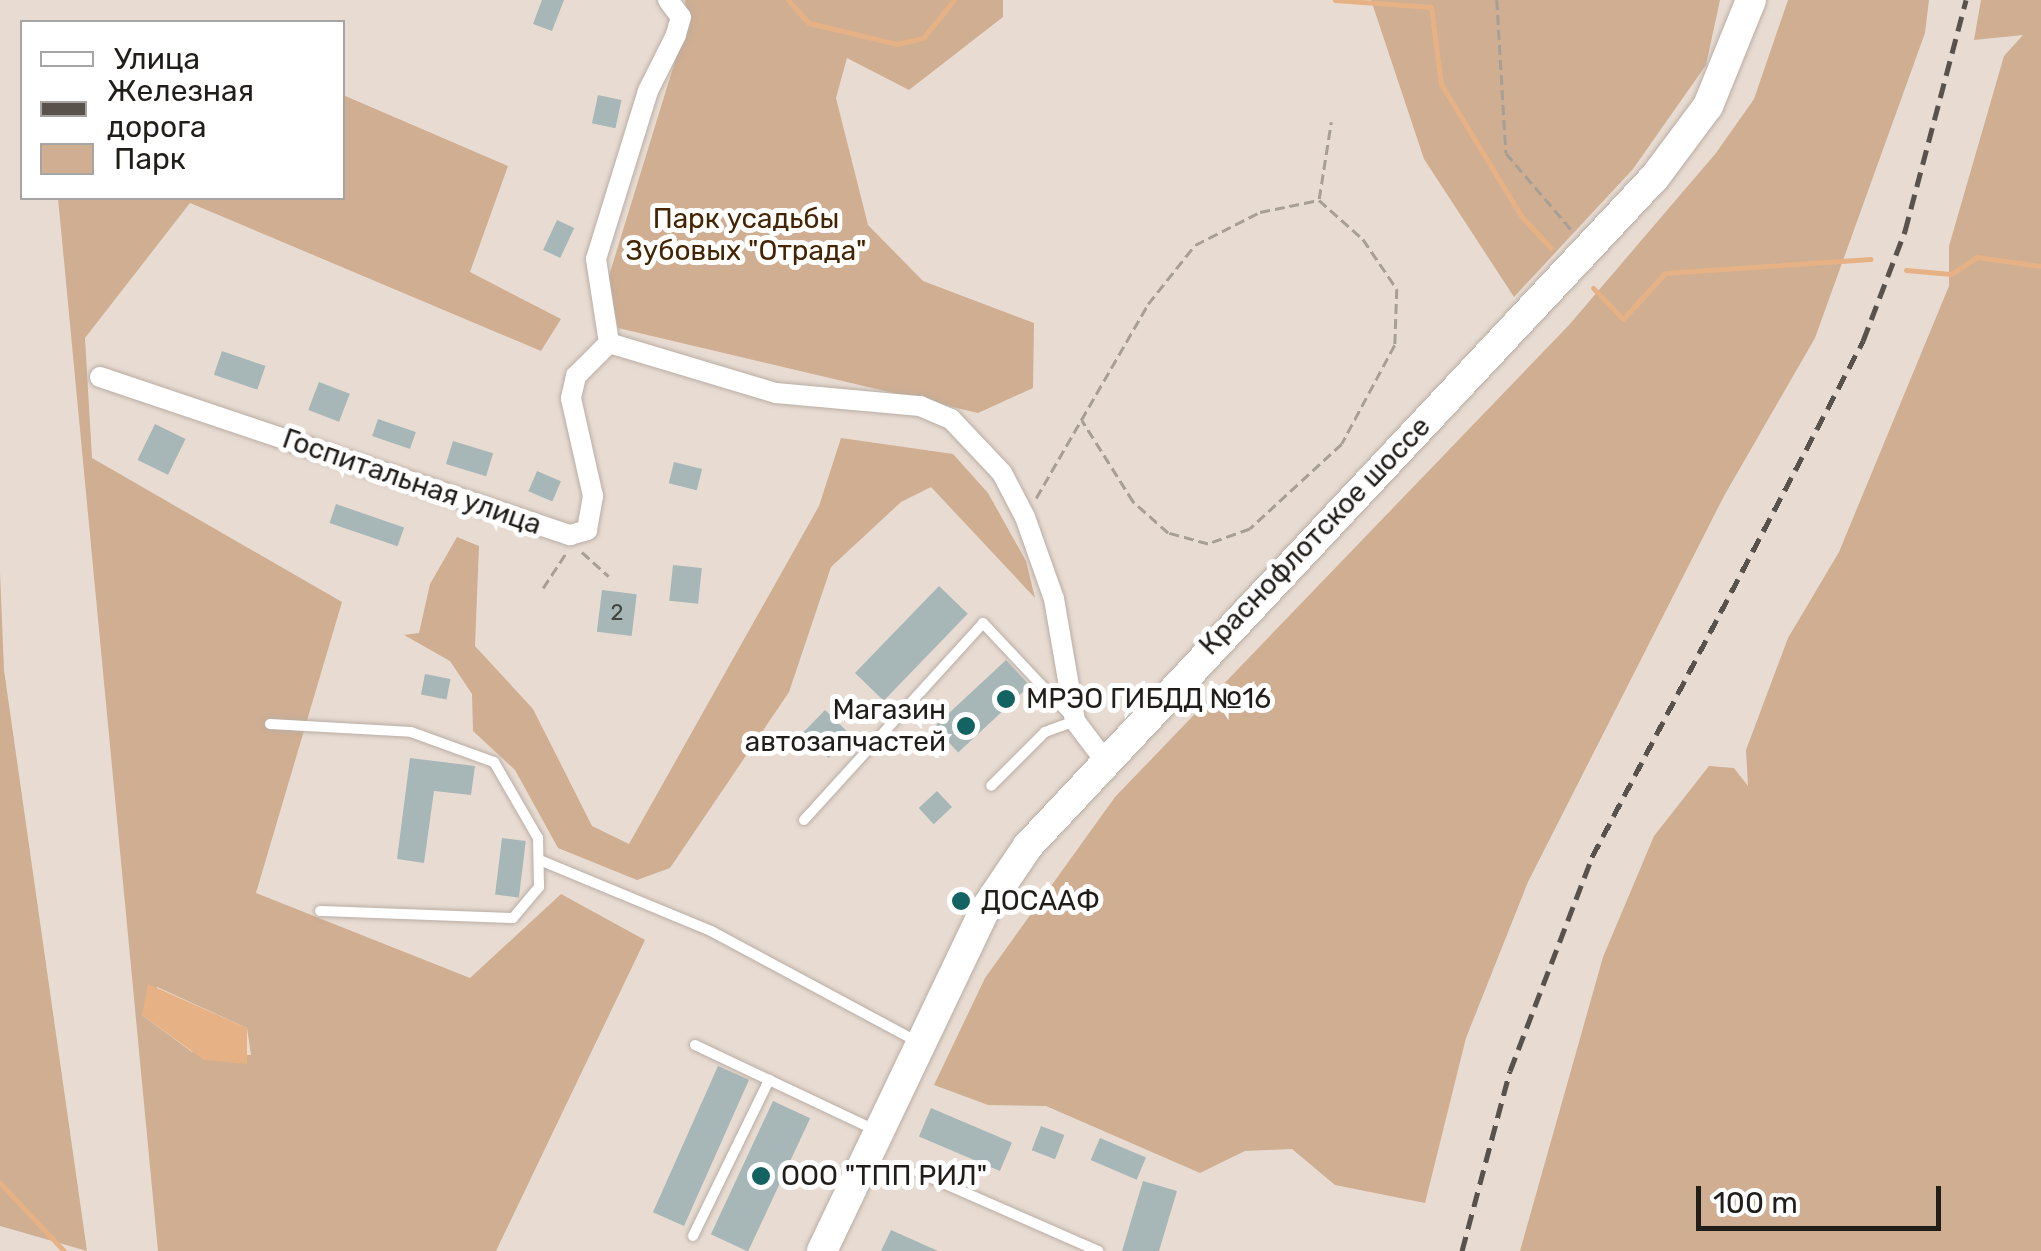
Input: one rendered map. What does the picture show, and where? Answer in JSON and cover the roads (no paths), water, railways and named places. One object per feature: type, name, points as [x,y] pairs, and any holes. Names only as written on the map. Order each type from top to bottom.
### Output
[{"type":"main road","name":"Краснофлотское шоссе","points":[[822,1251],[924,1045],[984,911],[1103,758],[1590,249],[1708,106],[1751,0]]},
{"type":"street","points":[[668,0],[681,17],[676,36],[648,91],[596,259],[608,343],[776,394],[920,406],[951,418],[1002,473],[1025,517],[1054,599],[1076,721],[1103,758]]},
{"type":"street","name":"Госпитальная улица","points":[[100,377],[570,535],[586,530],[594,496],[571,398],[576,376],[608,343]]},
{"type":"lane","points":[[804,820],[983,623],[1076,721],[1045,732],[990,786]]},
{"type":"lane","points":[[270,724],[411,732],[494,762],[538,838],[542,861],[539,886],[513,918],[320,911]]},
{"type":"lane","points":[[542,861],[711,931],[924,1045]]},
{"type":"lane","points":[[694,1044],[880,1132]]},
{"type":"lane","points":[[693,1236],[769,1080]]},
{"type":"lane","points":[[918,1172],[1098,1251]]},
{"type":"waterway","points":[[788,0],[809,23],[897,44],[923,38],[954,0]]},
{"type":"waterway","points":[[1335,0],[1431,7],[1441,84],[1522,217],[1551,248]]},
{"type":"waterway","points":[[1906,270],[1951,274],[1977,257],[2041,266]]},
{"type":"waterway","points":[[1593,288],[1623,319],[1665,273],[1871,259]]},
{"type":"waterway","points":[[0,1183],[64,1251]]},
{"type":"railway","points":[[1462,1251],[1510,1071],[1592,857],[1863,341],[1905,231],[1966,0]]},
{"type":"place","name":"МРЭО ГИБДД №16","points":[[1006,699]]},
{"type":"place","name":"Магазин автозапчастей","points":[[966,726]]},
{"type":"place","name":"ДОСААФ","points":[[961,901]]},
{"type":"place","name":"ООО \"ТПП РИЛ\"","points":[[761,1176]]},
{"type":"park label","name":"Парк усадьбы Зубовых \"Отрада\"","points":[[746,235]]}]
